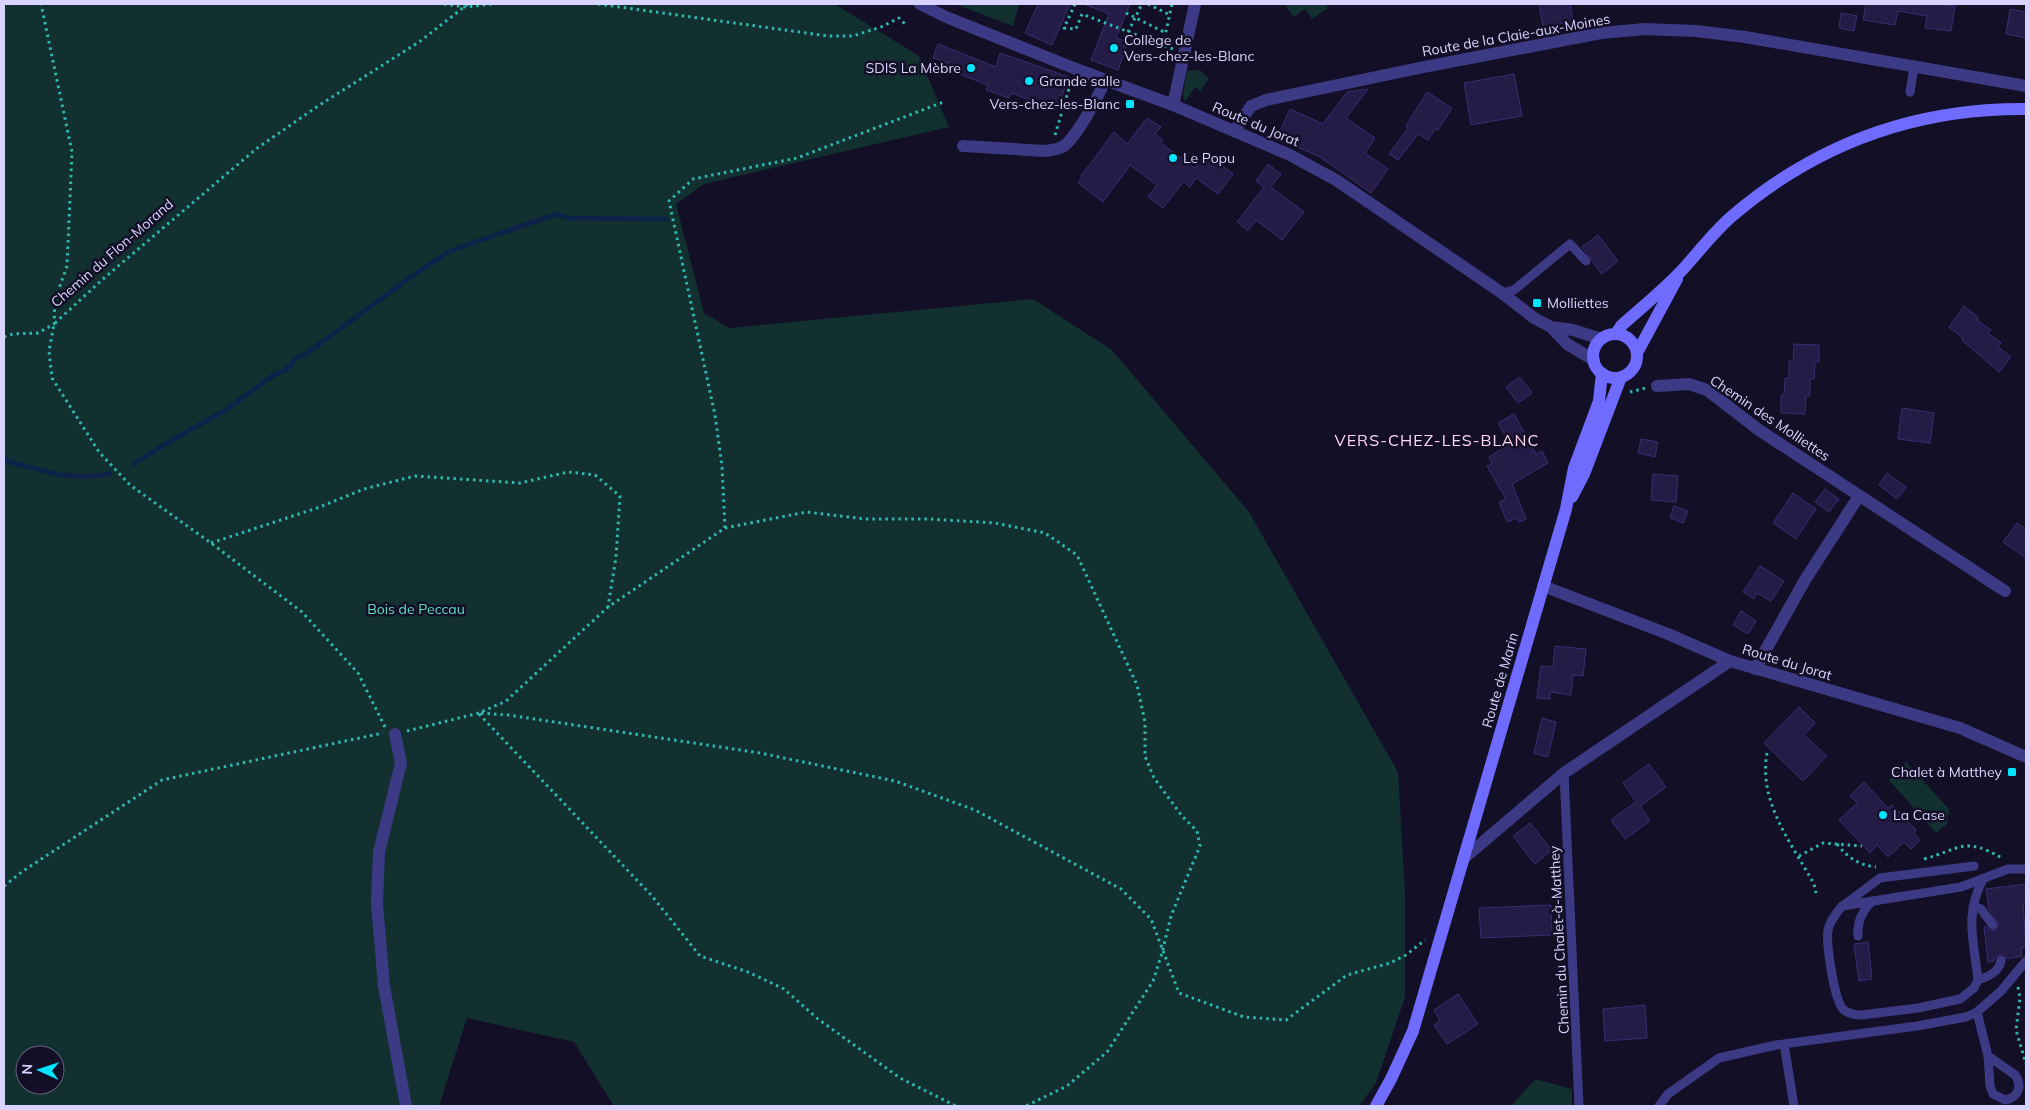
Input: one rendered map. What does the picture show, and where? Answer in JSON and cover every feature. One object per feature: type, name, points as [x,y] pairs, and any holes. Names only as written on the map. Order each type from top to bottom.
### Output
[{"type":"main road","points":[[1616,334],[1621,326],[1684,268],[1730,218],[1791,172],[1858,138],[1893,126],[1930,117],[2001,109],[2026,109]]},
{"type":"main road","points":[[1637,352],[1630,339],[1616,334],[1601,339],[1594,348],[1594,360],[1602,373],[1607,376],[1620,377],[1635,365],[1637,352],[1684,268]]},
{"type":"main road","name":"Route de Marin","points":[[1376,1106],[1391,1079],[1413,1031],[1566,509],[1574,468],[1599,401],[1602,373]]},
{"type":"main road","name":"Route de Marin","points":[[1566,509],[1584,474],[1620,377]]},
{"type":"street","name":"Route du Jorat","points":[[920,4],[964,24],[1173,105],[1290,154],[1336,180],[1502,293],[1534,318],[1551,327],[1567,344],[1594,360]]},
{"type":"street","points":[[1173,105],[1195,4]]},
{"type":"street","name":"Route de la Claie-aux-Moines","points":[[1234,131],[1251,106],[1266,100],[1602,33],[1645,29],[1696,31],[1745,37],[2026,86]]},
{"type":"street","points":[[963,146],[1045,151],[1058,150],[1064,146],[1074,133],[1099,94],[1105,80]]},
{"type":"street","name":"Route du Jorat","points":[[1551,327],[1573,330],[1601,339]]},
{"type":"street","name":"Chemin des Molliettes","points":[[1657,386],[1689,384],[1707,390],[1759,430],[2005,591]]},
{"type":"street","points":[[1755,669],[1805,580],[1859,496]]},
{"type":"street","name":"Route du Jorat","points":[[1543,586],[1668,634],[1730,661],[1960,728],[2026,758]]},
{"type":"street","points":[[1463,859],[1564,774],[1730,661]]},
{"type":"street","points":[[391,733],[401,763],[379,852],[377,904],[384,986],[406,1106]]},
{"type":"lane","points":[[1910,92],[1914,67]]},
{"type":"lane","points":[[1502,293],[1514,290],[1570,244],[1586,261]]},
{"type":"lane","name":"Chemin du Chalet-à-Matthey","points":[[1564,774],[1580,1106]]},
{"type":"lane","points":[[1974,866],[1880,878],[1842,906],[1833,917],[1827,935],[1836,999],[1844,1010],[1862,1015],[1950,1002],[1967,995],[1974,988],[1978,980],[1970,924],[1973,906],[1983,879]]},
{"type":"lane","points":[[1842,906],[1961,887],[2008,869],[2026,869]]},
{"type":"lane","points":[[1858,936],[1862,913],[1872,901]]},
{"type":"lane","points":[[1973,906],[1981,909],[1993,924]]},
{"type":"lane","points":[[1978,980],[1985,978],[1996,970],[2000,966],[2001,960]]},
{"type":"lane","points":[[1659,1106],[1668,1094],[1719,1058],[1784,1044],[1917,1026],[1966,1017],[1977,1012],[2002,991],[2026,962]]},
{"type":"lane","points":[[1977,1012],[1988,1056],[1990,1086],[1996,1097],[2005,1100],[2013,1097],[2019,1089],[2016,1075],[1988,1056]]},
{"type":"lane","points":[[1784,1044],[1794,1106]]},
{"type":"path","points":[[4,337],[13,334],[38,333],[54,324],[55,300],[67,266],[72,152],[41,4]]},
{"type":"path","points":[[444,4],[492,4]]},
{"type":"path","points":[[598,4],[828,36],[853,36],[899,18],[905,24]]},
{"type":"path","points":[[1075,4],[1064,28],[1076,29],[1082,14],[1174,49]]},
{"type":"path","points":[[1128,32],[1142,4]]},
{"type":"path","points":[[1148,4],[1170,15]]},
{"type":"path","points":[[1163,46],[1172,4]]},
{"type":"path","name":"Chemin du Flon-Morand","points":[[391,733],[358,674],[302,612],[130,485],[99,452],[52,378],[49,350],[54,324],[111,272],[256,149],[318,106],[419,42],[467,5]]},
{"type":"path","points":[[1126,13],[1166,34]]},
{"type":"path","points":[[1055,136],[1072,78]]},
{"type":"path","points":[[725,528],[722,466],[715,415],[670,201],[693,178],[797,158],[946,101]]},
{"type":"path","points":[[1624,393],[1657,386]]},
{"type":"path","points":[[211,543],[317,508],[364,488],[415,476],[520,483],[568,472],[595,474],[620,496],[616,557],[608,607]]},
{"type":"path","points":[[4,886],[23,871],[162,780],[479,713],[506,701],[608,607],[725,528],[807,512],[865,519],[929,519],[995,523],[1045,532],[1077,555],[1137,685],[1145,722],[1145,756],[1154,778],[1176,809],[1196,831],[1200,846],[1171,916],[1153,981],[1107,1052],[1067,1086],[1026,1106]]},
{"type":"path","points":[[479,713],[508,715],[760,753],[894,781],[975,810],[1122,889],[1151,919],[1162,953],[1179,993],[1244,1017],[1286,1020],[1347,975],[1390,964],[1406,955],[1445,924]]},
{"type":"path","points":[[479,713],[652,896],[700,956],[748,972],[784,989],[818,1019],[900,1078],[956,1106]]},
{"type":"path","points":[[1767,753],[1764,770],[1773,810],[1814,884],[1816,894]]},
{"type":"path","points":[[1799,856],[1823,843],[1862,846]]},
{"type":"path","points":[[1837,844],[1844,854],[1855,861],[1865,866],[1882,867]]},
{"type":"path","points":[[1916,861],[1958,846],[1976,846],[2003,858]]},
{"type":"path","points":[[2015,975],[2020,998],[2016,1030],[2026,1064]]},
{"type":"green space","name":"Bois de Peccau","points":[[4,4],[835,4],[919,56],[949,127],[704,184],[676,204],[704,313],[729,328],[1033,299],[1112,350],[1249,512],[1398,772],[1405,893],[1405,997],[1376,1083],[1359,1106],[614,1106],[574,1042],[467,1018],[439,1106],[4,1106]]},
{"type":"green space","points":[[955,4],[1019,4],[1013,26]]},
{"type":"green space","points":[[1326,4],[1328,8],[1312,19],[1305,9],[1294,17],[1285,5]]},
{"type":"green space","points":[[1200,70],[1209,79],[1200,91],[1195,87],[1185,102],[1183,94],[1187,71]]},
{"type":"green space","points":[[1906,762],[1949,809],[1947,824],[1936,833],[1889,780]]},
{"type":"green space","points":[[1535,1079],[1572,1089],[1572,1106],[1511,1106]]},
{"type":"building","points":[[1038,4],[1070,4],[1052,45],[1025,33]]},
{"type":"building","points":[[1084,4],[1130,4],[1116,38],[1128,42],[1118,70],[1091,60],[1109,14]]},
{"type":"building","points":[[1539,4],[1570,4],[1573,21],[1543,27]]},
{"type":"building","points":[[1866,4],[1936,4],[1955,6],[1951,31],[1925,28],[1927,16],[1898,11],[1895,25],[1863,20]]},
{"type":"building","points":[[2010,9],[2026,12],[2026,38],[2006,34]]},
{"type":"building","points":[[1841,13],[1857,16],[1854,31],[1839,28]]},
{"type":"building","name":"Grande salle","points":[[938,44],[996,67],[1000,53],[1069,77],[1057,109],[1011,93],[1009,98],[986,90],[988,85],[946,69],[948,63],[933,58]]},
{"type":"building","points":[[1514,74],[1522,116],[1471,125],[1464,83]]},
{"type":"building","points":[[1368,89],[1346,118],[1375,138],[1365,153],[1388,169],[1371,193],[1320,157],[1277,138],[1290,109],[1323,124],[1347,92]]},
{"type":"building","points":[[1427,92],[1452,108],[1438,130],[1435,129],[1428,140],[1418,134],[1398,160],[1389,154],[1408,128],[1406,126]]},
{"type":"building","points":[[1147,118],[1161,127],[1155,134],[1163,140],[1161,143],[1194,168],[1206,153],[1233,174],[1218,194],[1196,178],[1190,187],[1183,182],[1163,208],[1148,197],[1157,185],[1130,165],[1103,202],[1078,183],[1081,176],[1114,132],[1127,144]]},
{"type":"building","points":[[1268,164],[1281,174],[1271,187],[1304,212],[1282,240],[1256,220],[1248,231],[1237,222],[1264,187],[1256,181]]},
{"type":"building","points":[[1598,235],[1618,261],[1602,274],[1582,247]]},
{"type":"building","points":[[1964,306],[1978,317],[1977,320],[1991,330],[1988,333],[2001,343],[1998,347],[2011,357],[1999,372],[1949,327]]},
{"type":"building","points":[[1794,344],[1819,345],[1819,362],[1815,362],[1814,379],[1810,379],[1810,396],[1806,396],[1805,414],[1781,413],[1781,395],[1784,395],[1785,378],[1789,378],[1789,361],[1793,361]]},
{"type":"building","points":[[1520,377],[1532,393],[1518,403],[1506,387]]},
{"type":"building","points":[[1902,408],[1934,413],[1930,443],[1898,439]]},
{"type":"building","points":[[1514,414],[1536,454],[1542,451],[1548,463],[1512,484],[1526,519],[1519,522],[1517,518],[1507,522],[1499,502],[1506,499],[1487,466],[1492,464],[1489,457],[1510,444],[1498,423]]},
{"type":"building","points":[[1641,439],[1658,442],[1655,457],[1638,453]]},
{"type":"building","points":[[1887,473],[1906,487],[1897,499],[1879,485]]},
{"type":"building","points":[[1653,474],[1678,476],[1676,502],[1651,500]]},
{"type":"building","points":[[1825,489],[1839,499],[1829,512],[1815,502]]},
{"type":"building","points":[[1793,493],[1816,509],[1796,539],[1773,523]]},
{"type":"building","points":[[1674,506],[1688,511],[1683,523],[1670,518]]},
{"type":"building","points":[[2017,523],[2026,529],[2026,558],[2003,542]]},
{"type":"building","points":[[1760,566],[1784,581],[1771,601],[1757,593],[1754,599],[1743,592]]},
{"type":"building","points":[[1741,611],[1756,621],[1748,634],[1733,625]]},
{"type":"building","points":[[1555,646],[1586,649],[1583,676],[1573,675],[1571,695],[1550,692],[1550,699],[1537,698],[1541,666],[1553,667]]},
{"type":"building","points":[[1799,707],[1815,723],[1804,735],[1827,756],[1803,781],[1764,743]]},
{"type":"building","points":[[1542,718],[1556,722],[1548,757],[1534,753]]},
{"type":"building","points":[[1649,764],[1666,787],[1640,806],[1650,821],[1625,839],[1611,820],[1636,802],[1623,783]]},
{"type":"building","points":[[1864,782],[1888,808],[1892,805],[1916,830],[1914,833],[1920,840],[1911,849],[1904,842],[1888,857],[1877,845],[1870,853],[1839,820],[1857,803],[1850,796]]},
{"type":"building","points":[[1530,823],[1552,850],[1535,864],[1513,836]]},
{"type":"building","points":[[2026,884],[2026,902],[2023,903],[2026,947],[2021,948],[2022,956],[2007,959],[2005,955],[2000,954],[1996,956],[1994,961],[1988,962],[1984,928],[1986,926],[1994,931],[1999,925],[1989,909],[1986,889]]},
{"type":"building","points":[[1551,905],[1552,935],[1481,938],[1479,908]]},
{"type":"building","points":[[1868,942],[1872,979],[1859,981],[1854,944]]},
{"type":"building","points":[[1458,994],[1478,1024],[1447,1044],[1434,1025],[1440,1021],[1434,1010]]},
{"type":"building","points":[[1645,1005],[1647,1038],[1605,1041],[1603,1009]]},
{"type":"waterway","points":[[134,464],[170,441],[226,410],[275,374],[286,370],[296,358],[306,354],[405,281],[450,251],[556,214],[568,218],[666,219]]},
{"type":"waterway","points":[[4,460],[69,476],[82,477],[110,474]]},
{"type":"place","name":"Collège de Vers-chez-les-Blanc","points":[[1114,48]]},
{"type":"place","name":"SDIS La Mèbre","points":[[971,68]]},
{"type":"place","name":"Grande salle","points":[[1029,81]]},
{"type":"place","name":"Vers-chez-les-Blanc","points":[[1130,104]]},
{"type":"place","name":"Le Popu","points":[[1173,158]]},
{"type":"place","name":"Molliettes","points":[[1537,303]]},
{"type":"place","name":"Chalet à Matthey","points":[[2012,772]]},
{"type":"place","name":"La Case","points":[[1883,815]]},
{"type":"district","name":"VERS-CHEZ-LES-BLANC","points":[[1437,440]]}]
